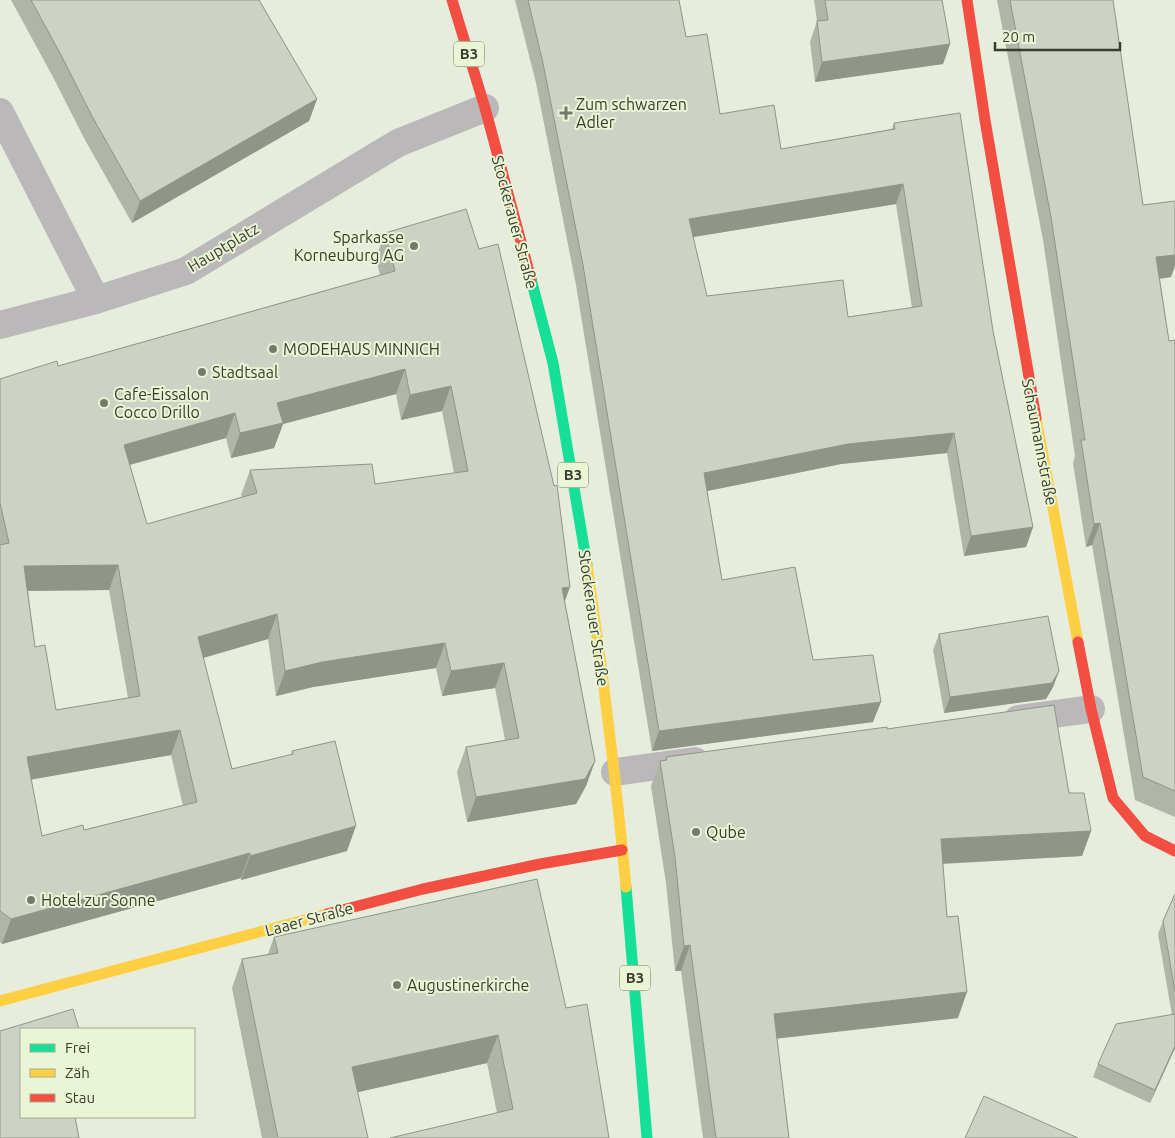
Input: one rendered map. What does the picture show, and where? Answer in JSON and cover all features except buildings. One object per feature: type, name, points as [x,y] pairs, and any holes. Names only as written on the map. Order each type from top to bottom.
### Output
[{"type":"street","name":"B3","points":[[452,0],[485,108]]},
{"type":"street","name":"Schaumannstraße","points":[[967,0],[1026,368],[1091,709],[1113,798],[1145,836],[1175,851]]},
{"type":"street","name":"Hauptplatz","points":[[1,322],[96,300],[186,271],[398,142],[485,108]]},
{"type":"street","name":"Stockerauer Straße","points":[[485,108],[553,363],[576,495],[595,618],[615,772],[648,1138]]},
{"type":"street","points":[[0,112],[96,300]]},
{"type":"street","points":[[992,722],[1091,709]]},
{"type":"street","points":[[615,772],[724,758]]},
{"type":"street","name":"Laaer Straße","points":[[0,1001],[423,889],[540,864],[622,850]]},
{"type":"traffic: fast","points":[[531,279],[553,363],[587,565]]},
{"type":"traffic: fast","points":[[626,887],[647,1138]]},
{"type":"traffic: slow","points":[[1036,418],[1078,642]]},
{"type":"traffic: slow","points":[[587,565],[609,726],[626,887]]},
{"type":"traffic: slow","points":[[0,1001],[327,914]]},
{"type":"traffic: jam","points":[[452,0],[485,108],[531,279]]},
{"type":"traffic: jam","points":[[967,0],[985,120],[1036,418]]},
{"type":"traffic: jam","points":[[1078,642],[1091,709],[1113,798],[1145,836],[1175,851]]},
{"type":"traffic: jam","points":[[327,914],[423,889],[540,864],[622,850]]},
{"type":"place","name":"Zum schwarzen Adler","points":[[566,113]]},
{"type":"place","name":"Sparkasse Korneuburg AG","points":[[414,246]]},
{"type":"place","name":"MODEHAUS MINNICH","points":[[273,349]]},
{"type":"place","name":"Stadtsaal","points":[[202,372]]},
{"type":"place","name":"Cafe-Eissalon Cocco Drillo","points":[[104,403]]},
{"type":"place","name":"Qube","points":[[696,832]]},
{"type":"place","name":"Hotel zur Sonne","points":[[31,900]]},
{"type":"place","name":"Augustinerkirche","points":[[397,985]]}]
